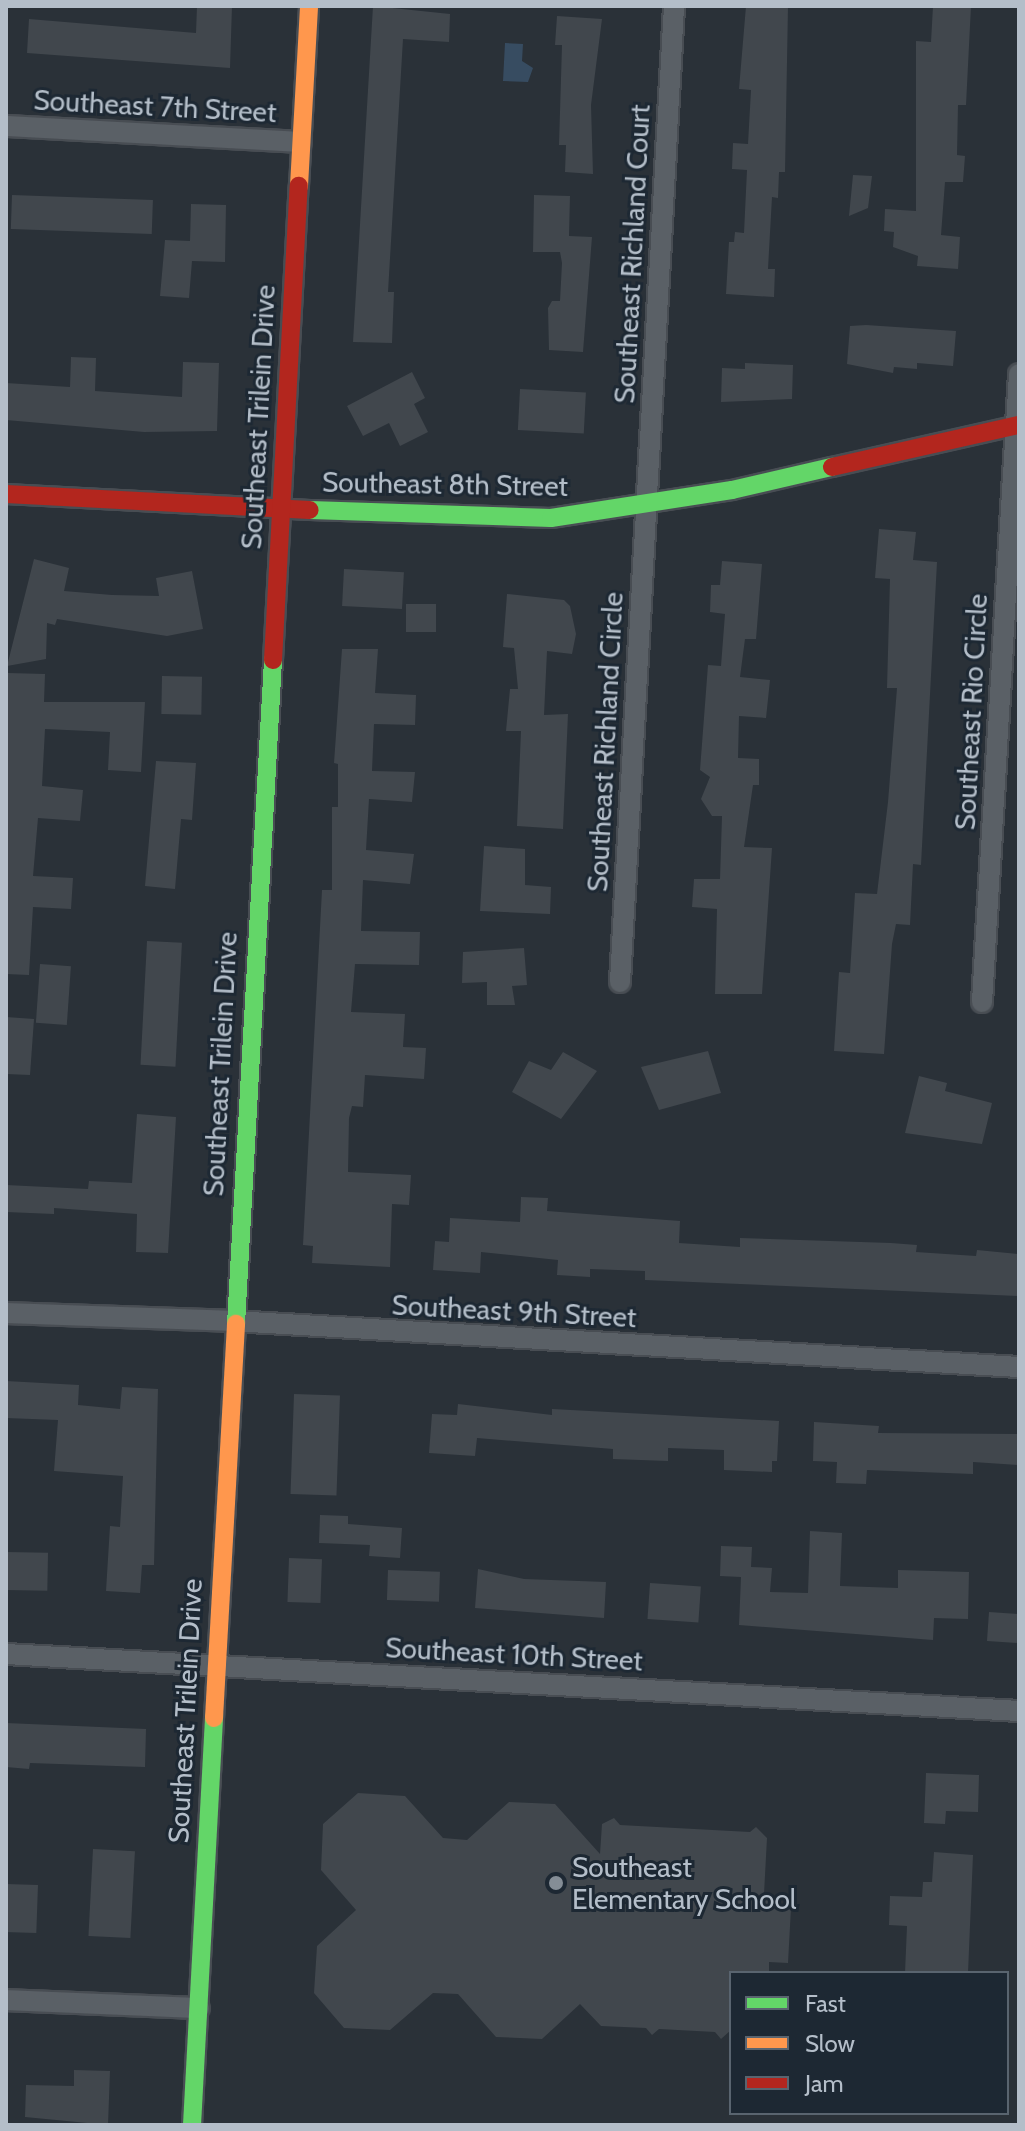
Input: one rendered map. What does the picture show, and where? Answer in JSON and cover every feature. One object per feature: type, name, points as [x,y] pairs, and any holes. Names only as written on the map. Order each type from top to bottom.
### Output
[{"type":"street","name":"Southeast Trilein Drive","points":[[192,2125],[233,1321],[309,6]]},
{"type":"street","name":"Southeast Richland Court","points":[[646,505],[674,6]]},
{"type":"street","name":"Southeast 7th Street","points":[[6,126],[301,142]]},
{"type":"street","points":[[1018,426],[1019,374]]},
{"type":"street","name":"Southeast 8th Street","points":[[6,494],[503,519],[646,505],[1018,426]]},
{"type":"street","name":"Southeast Rio Circle","points":[[982,1002],[1018,426]]},
{"type":"street","name":"Southeast Richland Circle","points":[[620,982],[646,505]]},
{"type":"street","name":"Southeast 9th Street","points":[[6,1313],[233,1321],[1019,1367]]},
{"type":"street","name":"Southeast 10th Street","points":[[6,1654],[1019,1711]]},
{"type":"street","points":[[6,2000],[199,2008]]},
{"type":"water","points":[[505,43],[523,44],[522,61],[533,68],[528,82],[503,81]]},
{"type":"building","points":[[197,6],[232,6],[230,68],[27,53],[29,19],[196,33]]},
{"type":"building","points":[[373,6],[450,14],[449,42],[403,39],[388,292],[394,292],[392,343],[353,342]]},
{"type":"building","points":[[746,6],[788,6],[785,172],[779,172],[778,198],[772,197],[768,269],[775,269],[774,297],[726,294],[729,242],[734,242],[735,232],[744,233],[747,170],[732,169],[733,143],[748,144],[751,90],[739,89]]},
{"type":"building","points":[[933,6],[971,6],[966,105],[958,105],[957,155],[965,156],[963,182],[945,182],[941,235],[960,237],[958,269],[917,266],[918,256],[893,247],[894,232],[884,231],[885,209],[916,211],[916,41],[931,42]]},
{"type":"building","points":[[557,16],[602,19],[591,105],[593,174],[565,172],[566,145],[559,145],[562,45],[555,45]]},
{"type":"building","points":[[853,175],[872,176],[868,208],[849,216]]},
{"type":"building","points":[[12,195],[153,200],[152,234],[11,229]]},
{"type":"building","points":[[534,195],[570,196],[569,236],[592,237],[583,352],[549,350],[548,308],[552,301],[560,301],[562,263],[560,252],[533,252]]},
{"type":"building","points":[[191,204],[226,205],[225,262],[192,261],[189,298],[160,296],[165,240],[190,241]]},
{"type":"building","points":[[850,326],[956,331],[953,366],[917,363],[917,369],[894,367],[893,373],[847,364]]},
{"type":"building","points":[[71,357],[96,358],[95,391],[182,397],[183,362],[219,363],[217,431],[144,432],[6,420],[6,383],[70,387]]},
{"type":"building","points":[[745,363],[793,365],[792,399],[721,402],[722,368],[745,369]]},
{"type":"building","points":[[412,372],[425,398],[414,404],[428,432],[400,446],[389,423],[363,436],[347,406]]},
{"type":"building","points":[[520,389],[586,392],[584,433],[518,430]]},
{"type":"building","points":[[879,529],[916,532],[913,560],[937,562],[921,865],[913,864],[910,925],[896,924],[892,944],[884,1054],[834,1051],[839,972],[850,973],[855,893],[877,894],[888,802],[897,688],[887,688],[890,579],[875,578]]},
{"type":"building","points":[[34,559],[69,568],[64,591],[112,595],[159,596],[156,578],[192,571],[203,629],[167,636],[57,619],[55,625],[47,623],[46,659],[7,666]]},
{"type":"building","points":[[722,561],[762,564],[756,639],[745,639],[740,677],[770,680],[766,718],[739,716],[738,758],[759,759],[759,785],[753,785],[744,847],[772,848],[762,994],[715,994],[717,909],[692,907],[694,879],[720,879],[722,816],[712,816],[701,799],[710,777],[700,770],[708,665],[721,666],[725,614],[710,612],[711,585],[720,585]]},
{"type":"building","points":[[344,569],[404,572],[402,609],[342,606]]},
{"type":"building","points":[[507,594],[564,600],[570,606],[576,634],[572,654],[547,651],[544,715],[568,714],[563,829],[517,826],[521,731],[506,731],[510,689],[518,689],[514,648],[503,647]]},
{"type":"building","points":[[406,604],[436,604],[436,632],[406,632]]},
{"type":"building","points":[[342,649],[378,649],[375,693],[416,695],[415,725],[374,724],[372,771],[415,772],[412,802],[369,799],[366,850],[414,854],[410,884],[363,880],[361,931],[420,932],[419,965],[355,964],[351,1012],[405,1014],[403,1047],[426,1048],[424,1079],[365,1075],[363,1107],[352,1106],[349,1118],[348,1172],[411,1175],[409,1205],[392,1204],[390,1267],[312,1263],[313,1246],[303,1245],[322,890],[332,890],[332,807],[338,807],[338,764],[334,763]]},
{"type":"building","points":[[8,673],[45,674],[44,702],[145,702],[141,772],[108,770],[110,732],[45,729],[42,786],[83,790],[80,821],[38,818],[33,876],[73,878],[71,909],[33,907],[29,975],[6,974]]},
{"type":"building","points":[[162,676],[202,677],[201,715],[161,714]]},
{"type":"building","points":[[156,761],[196,763],[192,820],[181,819],[175,889],[145,886]]},
{"type":"building","points":[[484,846],[525,849],[525,885],[551,887],[550,914],[480,911]]},
{"type":"building","points":[[147,941],[182,943],[175,1067],[141,1065]]},
{"type":"building","points":[[524,948],[527,985],[512,986],[515,1005],[487,1005],[487,982],[462,983],[463,952]]},
{"type":"building","points":[[40,964],[71,966],[67,1025],[36,1023]]},
{"type":"building","points":[[6,1017],[34,1019],[30,1075],[6,1074]]},
{"type":"building","points":[[708,1051],[721,1093],[659,1110],[641,1067]]},
{"type":"building","points":[[563,1052],[597,1071],[561,1119],[512,1092],[529,1061],[551,1070]]},
{"type":"building","points":[[919,1076],[947,1083],[945,1091],[992,1103],[982,1144],[905,1133]]},
{"type":"building","points":[[137,1114],[176,1117],[168,1253],[136,1252],[137,1214],[54,1208],[54,1214],[6,1212],[6,1185],[88,1189],[89,1181],[132,1183]]},
{"type":"building","points":[[521,1197],[548,1198],[547,1211],[680,1221],[679,1243],[740,1247],[740,1238],[891,1243],[917,1245],[916,1252],[976,1256],[977,1250],[1019,1254],[1019,1296],[645,1280],[645,1271],[590,1269],[590,1277],[557,1275],[558,1260],[481,1252],[480,1273],[433,1270],[435,1241],[449,1242],[450,1218],[520,1222]]},
{"type":"building","points":[[6,1381],[79,1385],[78,1405],[120,1409],[122,1387],[158,1389],[154,1565],[142,1565],[140,1593],[106,1591],[110,1526],[120,1527],[123,1476],[54,1471],[58,1420],[6,1418]]},
{"type":"building","points":[[294,1394],[340,1396],[336,1496],[291,1494]]},
{"type":"building","points":[[458,1404],[552,1415],[552,1409],[779,1421],[777,1461],[772,1461],[772,1472],[724,1470],[724,1450],[668,1448],[668,1461],[613,1459],[613,1449],[477,1438],[475,1456],[429,1453],[432,1414],[457,1415]]},
{"type":"building","points":[[814,1422],[879,1426],[878,1433],[1019,1434],[1019,1465],[973,1462],[973,1474],[867,1470],[866,1484],[836,1483],[837,1462],[813,1461]]},
{"type":"building","points":[[320,1515],[348,1516],[348,1524],[402,1528],[400,1558],[369,1556],[370,1545],[319,1543]]},
{"type":"building","points":[[810,1531],[842,1533],[840,1586],[898,1588],[898,1570],[969,1572],[968,1619],[934,1618],[933,1640],[739,1625],[741,1577],[720,1576],[721,1546],[752,1547],[751,1567],[772,1568],[770,1592],[808,1593]]},
{"type":"building","points":[[6,1552],[48,1553],[47,1591],[6,1590]]},
{"type":"building","points":[[289,1558],[322,1559],[320,1603],[287,1602]]},
{"type":"building","points":[[478,1569],[524,1579],[606,1582],[604,1618],[475,1608]]},
{"type":"building","points":[[388,1570],[440,1572],[439,1602],[387,1600]]},
{"type":"building","points":[[650,1583],[701,1587],[698,1622],[647,1619]]},
{"type":"building","points":[[989,1612],[1019,1614],[1017,1643],[987,1641]]},
{"type":"building","points":[[6,1723],[146,1729],[145,1767],[30,1763],[29,1769],[6,1767]]},
{"type":"building","points":[[926,1773],[979,1775],[978,1812],[946,1811],[945,1824],[924,1823]]},
{"type":"building","name":"Southeast Elementary School","points":[[358,1793],[405,1796],[443,1838],[467,1840],[509,1802],[555,1804],[600,1854],[602,1824],[614,1818],[620,1825],[750,1832],[756,1827],[767,1838],[764,1894],[772,1894],[772,1907],[791,1908],[788,1963],[769,1962],[769,1971],[729,1971],[729,2032],[721,2039],[715,2032],[659,2029],[652,2035],[646,2028],[601,2026],[580,2004],[542,2039],[496,2037],[458,1994],[433,1993],[390,2030],[344,2028],[314,1993],[317,1946],[356,1910],[321,1870],[323,1824]]},
{"type":"building","points":[[93,1849],[135,1851],[130,1938],[88,1936]]},
{"type":"building","points":[[934,1852],[973,1855],[968,1971],[905,1971],[907,1926],[889,1925],[890,1896],[922,1897],[923,1882],[932,1882]]},
{"type":"building","points":[[6,1884],[38,1885],[36,1933],[6,1932]]},
{"type":"building","points":[[74,2070],[110,2071],[108,2125],[25,2117],[26,2085],[74,2086]]},
{"type":"traffic: fast","points":[[310,510],[551,518],[732,490],[832,467]]},
{"type":"traffic: fast","points":[[236,1324],[273,660]]},
{"type":"traffic: fast","points":[[192,2125],[214,1718]]},
{"type":"traffic: slow","points":[[299,186],[309,6]]},
{"type":"traffic: slow","points":[[214,1718],[236,1324]]},
{"type":"traffic: jam","points":[[273,660],[299,186]]},
{"type":"traffic: jam","points":[[832,467],[1019,425]]},
{"type":"traffic: jam","points":[[6,494],[310,510]]},
{"type":"place","name":"Southeast Elementary School","points":[[556,1883]]}]
